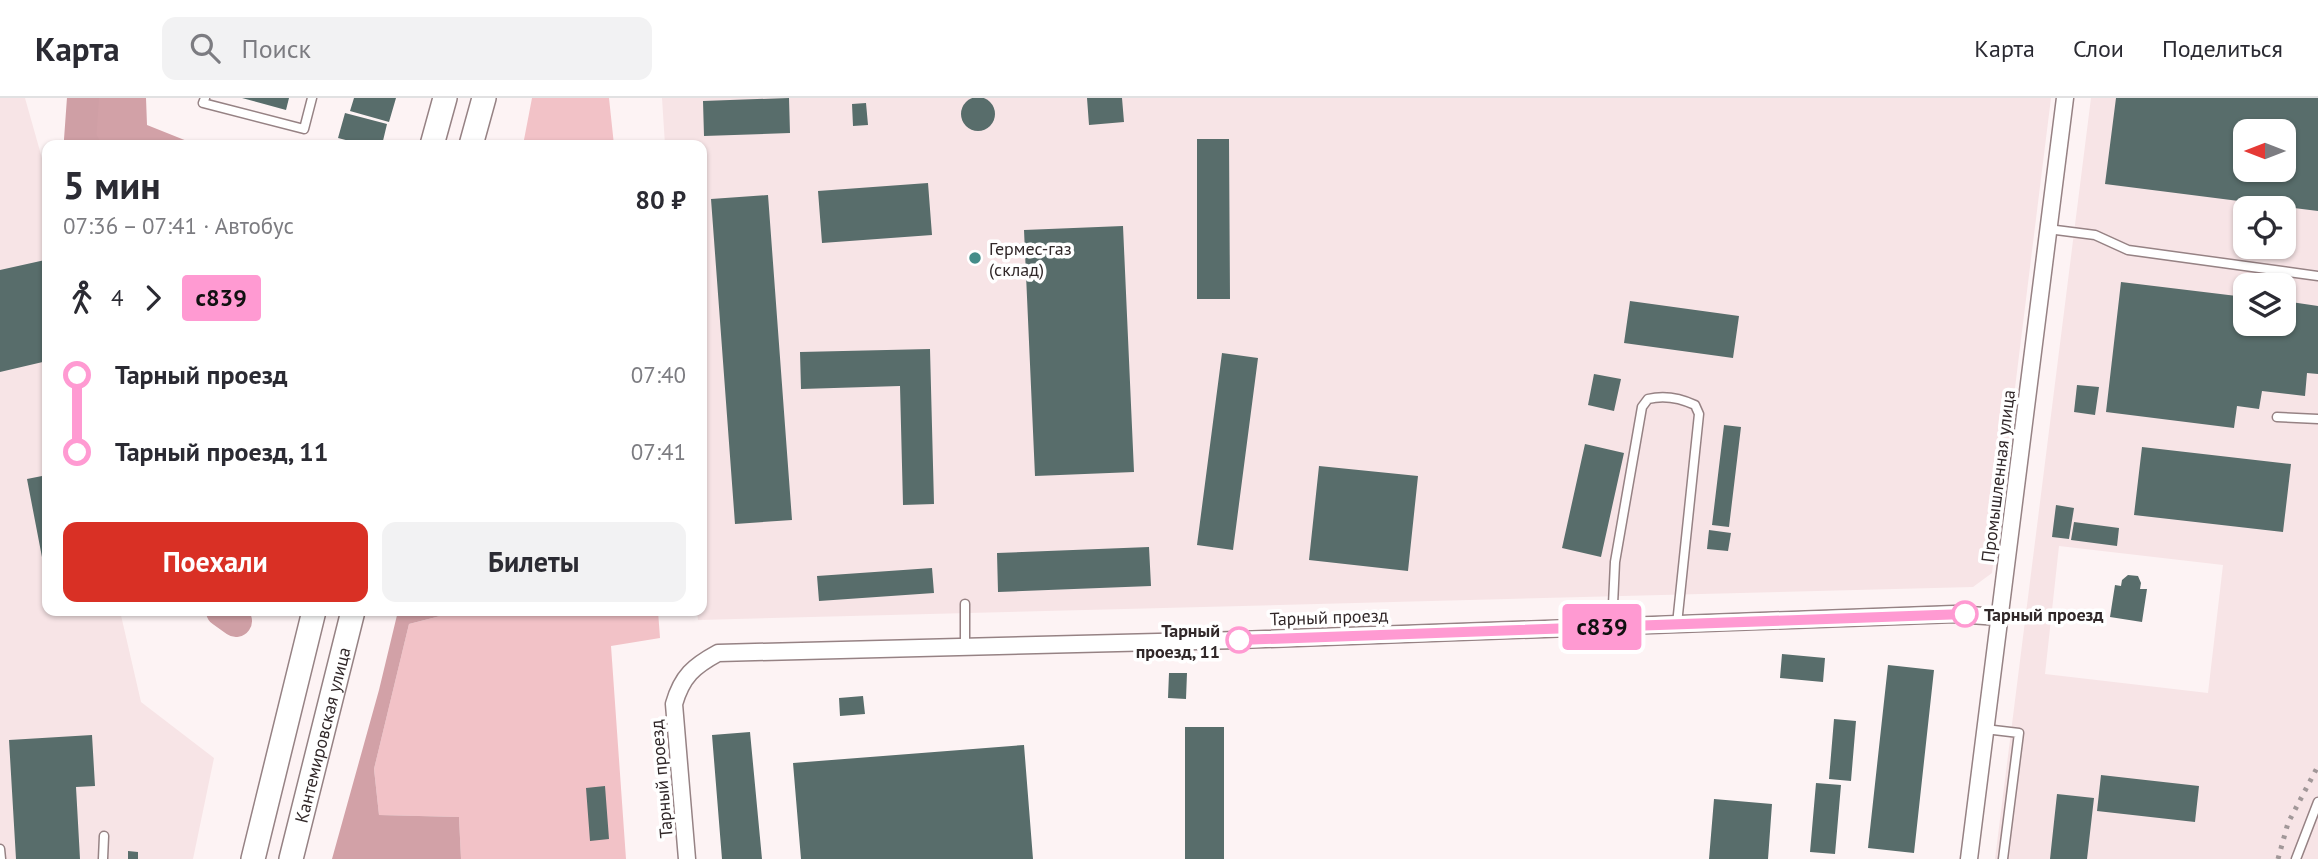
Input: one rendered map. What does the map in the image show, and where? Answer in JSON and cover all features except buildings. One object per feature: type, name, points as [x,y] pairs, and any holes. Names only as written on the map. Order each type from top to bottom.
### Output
[{"type":"main road","points":[[433,140],[445,98]]},
{"type":"main road","points":[[472,140],[484,98]]},
{"type":"main road","points":[[253,859],[313,616]]},
{"type":"main road","name":"Кантемировская улица","points":[[291,859],[352,616]]},
{"type":"street","name":"Промышленная улица","points":[[1969,859],[2065,98]]},
{"type":"street","name":"Тарный проезд","points":[[687,859],[674,704],[679,685],[697,665],[718,653],[1955,614],[1999,617]]},
{"type":"lane","points":[[205,98],[204,103],[304,129],[312,98]]},
{"type":"lane","points":[[2049,229],[2095,235],[2128,250],[2318,276]]},
{"type":"lane","points":[[1612,626],[1615,562],[1642,407],[1648,399],[1660,396],[1685,400],[1695,405],[1699,414],[1676,624]]},
{"type":"lane","points":[[2277,417],[2318,419]]},
{"type":"lane","points":[[965,604],[965,647]]},
{"type":"lane","points":[[1985,729],[2019,733],[2003,859]]},
{"type":"lane","points":[[2296,859],[2318,802]]},
{"type":"lane","points":[[103,859],[104,836]]},
{"type":"lane","points":[[0,849],[1,859]]},
{"type":"shaded area","points":[[0,98],[25,98],[42,158],[42,616],[121,616],[141,702],[214,758],[193,859],[0,859]]},
{"type":"shaded area","points":[[81,98],[146,98],[147,125],[184,140],[88,140]]},
{"type":"shaded area","points":[[532,98],[609,98],[613,140],[524,140]]},
{"type":"shaded area","points":[[662,98],[2051,98],[1992,573],[1973,587],[698,620],[698,616],[707,616],[707,140],[665,140]]},
{"type":"shaded area","points":[[2091,98],[2318,98],[2318,859],[1995,859]],"holes":[[[2059,546],[2223,565],[2208,693],[2045,674]]]},
{"type":"shaded area","points":[[397,616],[440,616],[409,624],[374,769],[379,815],[459,817],[461,859],[332,859]]},
{"type":"shaded area","points":[[440,616],[658,616],[660,638],[611,646],[626,859],[461,859],[459,817],[379,815],[374,769],[409,624]]},
{"type":"waterway","points":[[80,140],[83,98]]},
{"type":"waterway","points":[[229,616],[236,621]]},
{"type":"railway","points":[[2278,859],[2288,823],[2318,766]]},
{"type":"bus line","name":"с839","points":[[1239,640],[1965,614]]},
{"type":"place","name":"Гермес-газ (склад)","points":[[975,258]]},
{"type":"place","name":"Тарный проезд","points":[[1965,614]]},
{"type":"place","name":"Тарный проезд, 11","points":[[1239,640]]}]
